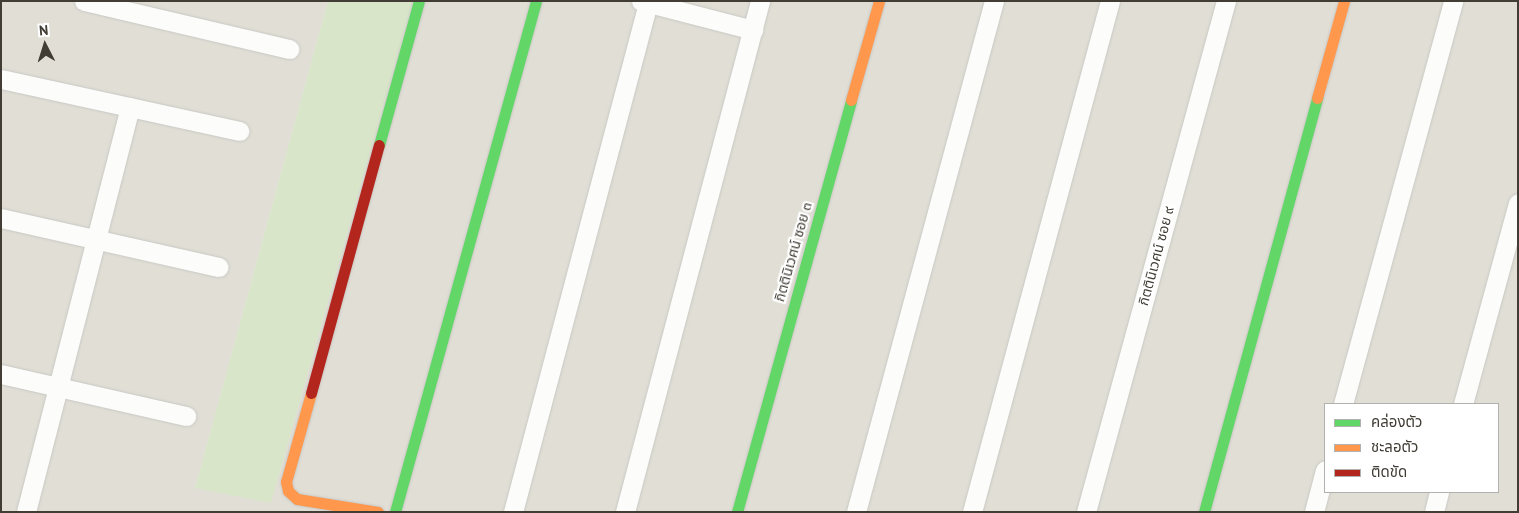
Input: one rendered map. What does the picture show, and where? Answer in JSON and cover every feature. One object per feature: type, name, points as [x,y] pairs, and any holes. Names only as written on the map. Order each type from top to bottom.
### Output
[{"type":"street","points":[[84,1],[289,49]]},
{"type":"street","points":[[378,512],[297,499],[288,491],[286,482],[419,1]]},
{"type":"street","points":[[394,512],[536,1]]},
{"type":"street","points":[[625,512],[760,1]]},
{"type":"street","name":"กิตตินิเวศน์ ซอย ๓","points":[[737,512],[879,1]]},
{"type":"street","points":[[856,512],[994,1]]},
{"type":"street","points":[[972,512],[1110,1]]},
{"type":"street","name":"กิตตินิเวศน์ ซอย ๙","points":[[1086,512],[1226,1]]},
{"type":"street","points":[[1204,512],[1344,1]]},
{"type":"street","points":[[1343,403],[1453,1]]},
{"type":"street","points":[[513,512],[645,2],[752,30]]},
{"type":"street","points":[[1,79],[239,131]]},
{"type":"street","points":[[26,512],[130,107]]},
{"type":"street","points":[[1463,403],[1518,203]]},
{"type":"street","points":[[1,218],[219,266]]},
{"type":"street","points":[[1,374],[186,416]]},
{"type":"street","points":[[1314,512],[1324,474]]},
{"type":"street","points":[[1434,512],[1439,493]]},
{"type":"shaded area","points":[[1,1],[328,1],[195,488],[271,502],[413,1],[1518,1],[1518,512],[1,512]]},
{"type":"green space","points":[[328,1],[413,1],[271,503],[195,488]]},
{"type":"traffic: fast","points":[[379,145],[419,1]]},
{"type":"traffic: fast","points":[[395,512],[536,1]]},
{"type":"traffic: fast","points":[[1204,512],[1317,98]]},
{"type":"traffic: fast","points":[[737,512],[851,100]]},
{"type":"traffic: slow","points":[[851,100],[879,1]]},
{"type":"traffic: slow","points":[[1317,98],[1344,1]]},
{"type":"traffic: slow","points":[[311,393],[286,482],[288,491],[297,499],[378,512]]},
{"type":"traffic: jam","points":[[311,393],[379,145]]}]
